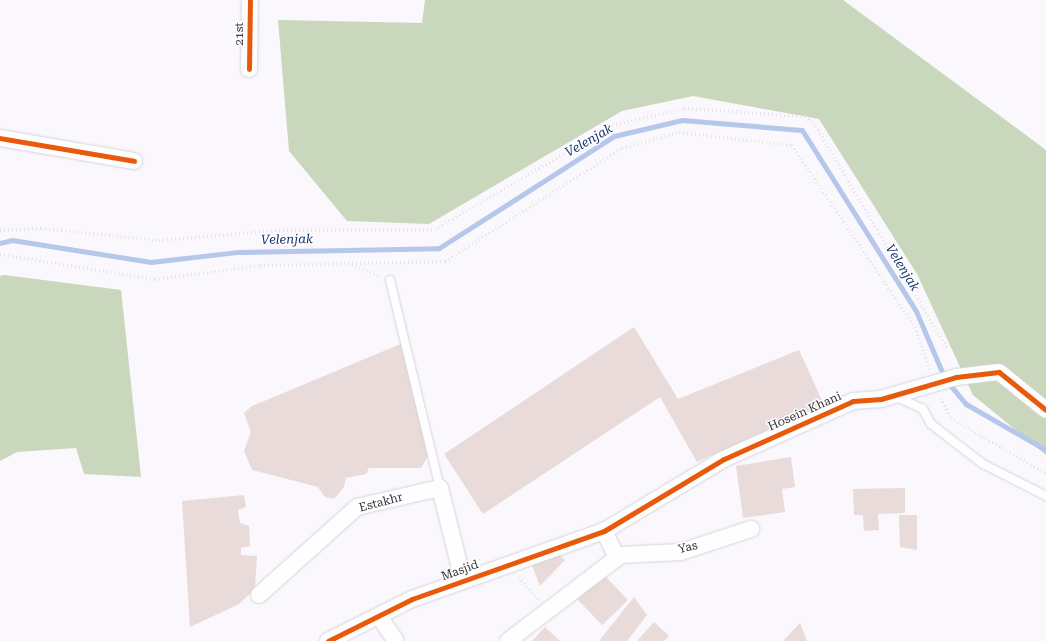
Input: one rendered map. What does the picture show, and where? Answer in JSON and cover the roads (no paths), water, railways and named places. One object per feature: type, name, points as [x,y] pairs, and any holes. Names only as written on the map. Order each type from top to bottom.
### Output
[{"type":"street","name":"21st","points":[[249,69],[250,0]]},
{"type":"street","points":[[0,138],[134,161]]},
{"type":"street","name":"Hosein Khani","points":[[604,531],[724,459],[853,401],[894,395],[956,378],[999,372],[1046,410]]},
{"type":"street","points":[[440,488],[463,580]]},
{"type":"street","name":"Estakhr","points":[[259,595],[357,507],[440,488]]},
{"type":"street","name":"Yas","points":[[619,557],[681,552],[751,529]]},
{"type":"street","points":[[508,641],[548,609],[619,557],[604,531]]},
{"type":"street","name":"Masjid","points":[[328,641],[379,616],[463,580],[604,531]]},
{"type":"street","points":[[379,616],[396,641]]},
{"type":"lane","points":[[390,280],[440,488]]},
{"type":"lane","points":[[894,395],[923,409],[931,424],[983,464],[1046,496]]},
{"type":"waterway","name":"Velenjak","points":[[0,243],[12,240],[151,262],[238,252],[439,248],[614,136],[682,120],[802,130],[916,311],[945,379],[966,404],[1046,450]]}]
